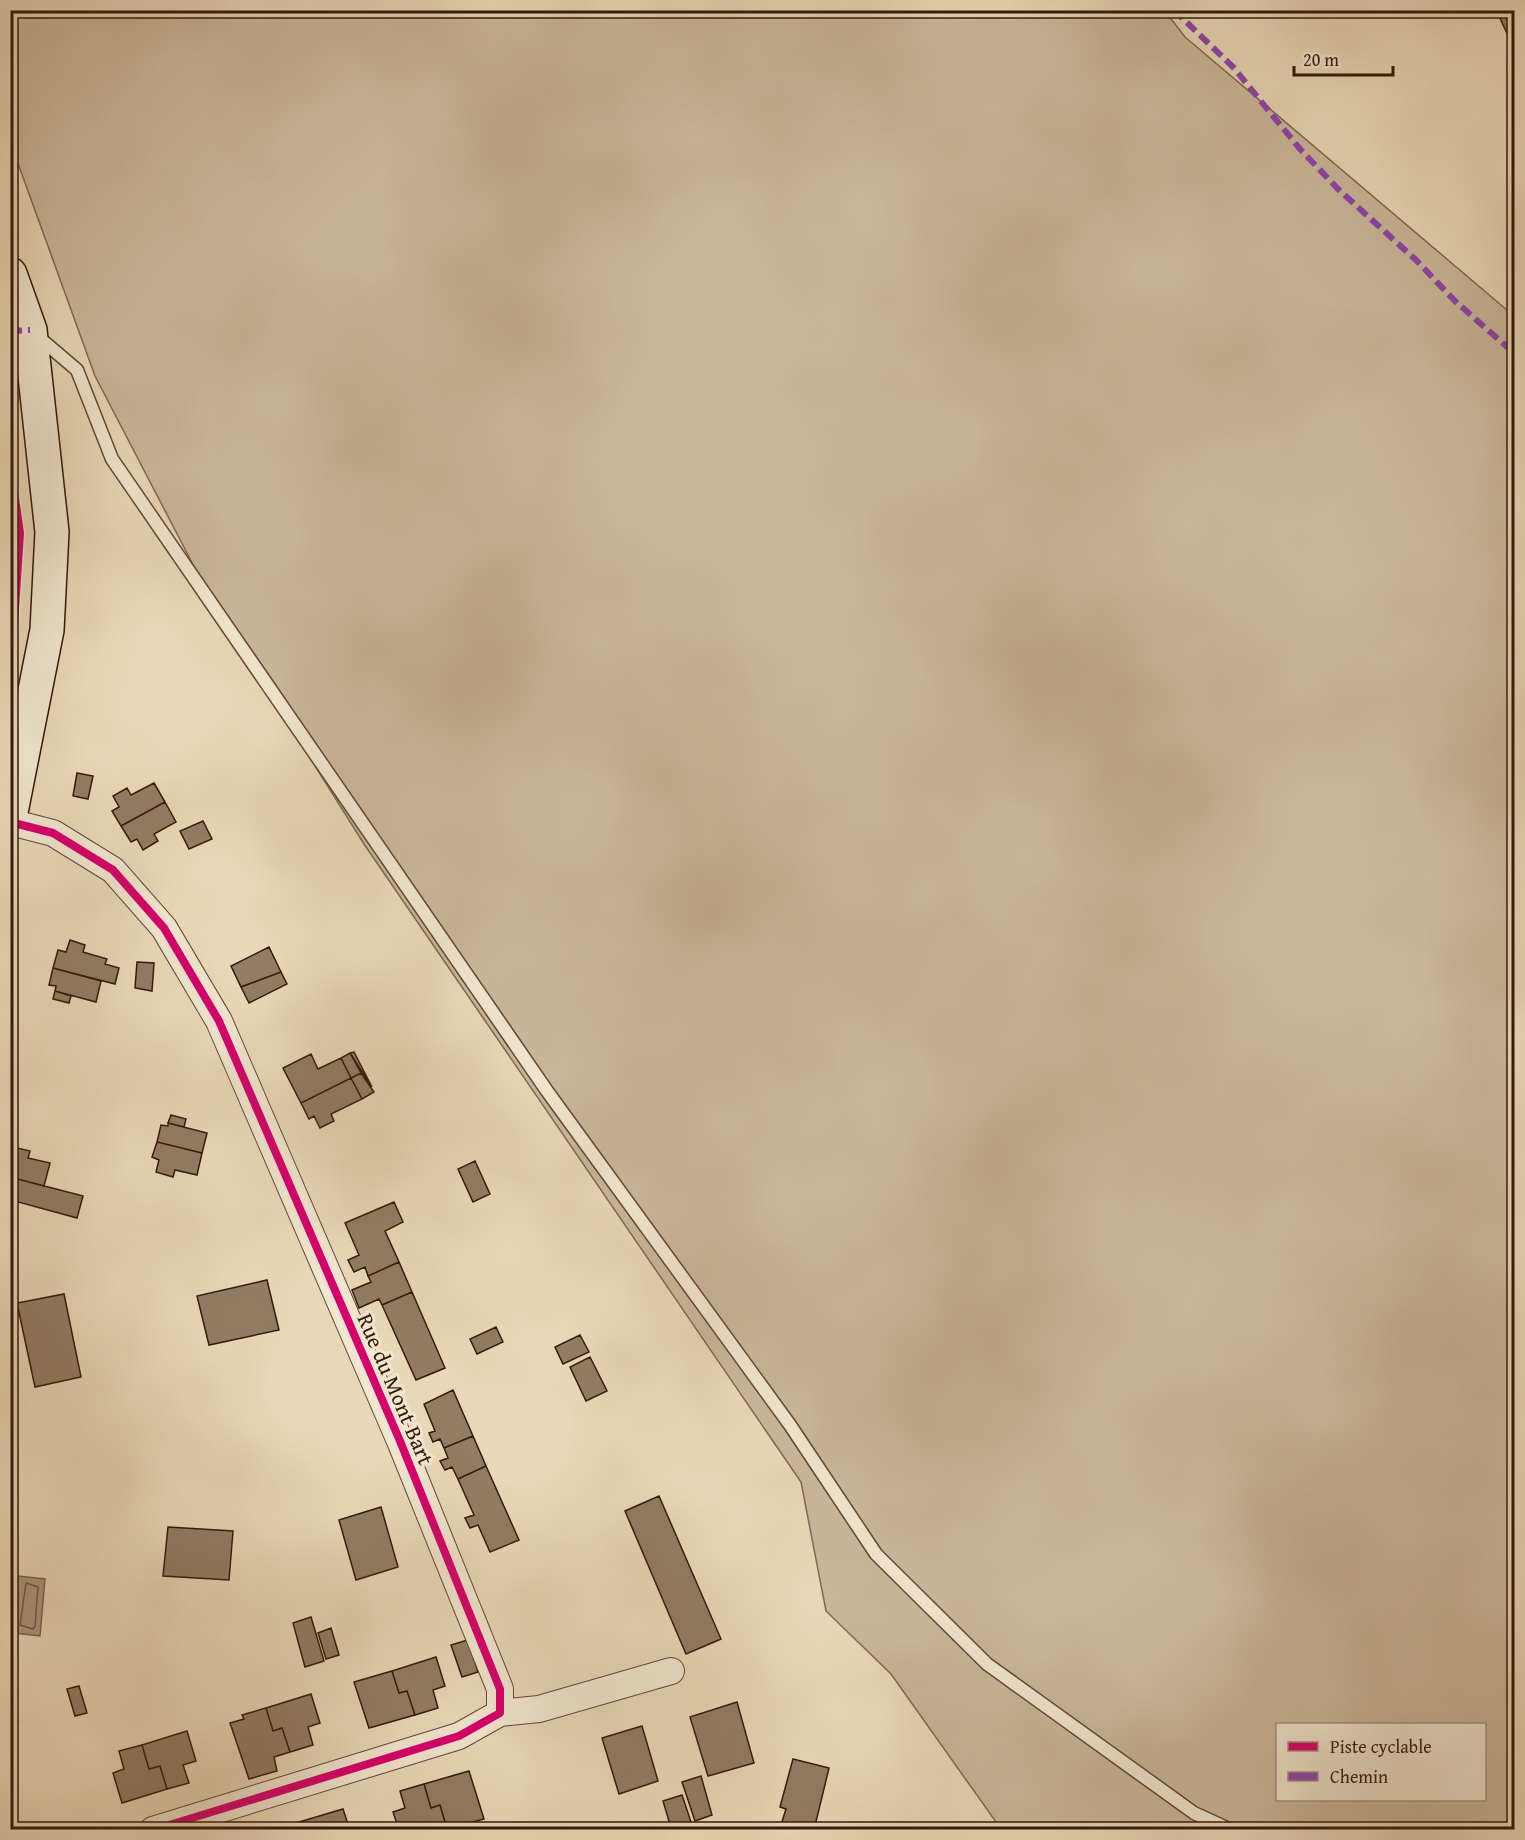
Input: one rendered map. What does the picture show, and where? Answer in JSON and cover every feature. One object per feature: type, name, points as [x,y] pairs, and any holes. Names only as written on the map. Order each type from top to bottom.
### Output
[{"type":"main road","points":[[10,274],[30,330],[52,532],[47,630],[10,817]]},
{"type":"street","name":"Rue du Mont Bart","points":[[10,822],[53,834],[113,870],[164,928],[219,1021],[400,1441],[500,1689],[500,1713]]},
{"type":"street","points":[[153,1830],[459,1736],[500,1713],[539,1709],[671,1671]]},
{"type":"lane","points":[[30,330],[77,370],[112,459],[547,1091],[790,1425],[876,1554],[987,1664],[1194,1813],[1231,1830]]},
{"type":"shaded area","points":[[11,11],[1165,11],[1185,37],[1514,316],[1514,1829],[1001,1829],[891,1674],[826,1611],[801,1482],[364,844],[214,605],[95,376],[11,144]]},
{"type":"water","points":[[18,1576],[45,1579],[40,1636],[14,1633]]},
{"type":"building","points":[[1496,10],[1514,10],[1514,48]]},
{"type":"building","points":[[77,773],[93,776],[88,799],[73,796]]},
{"type":"building","points":[[154,783],[165,802],[121,826],[112,811],[119,807],[113,796],[127,788],[131,795]]},
{"type":"building","points":[[165,802],[176,822],[154,834],[158,841],[143,850],[137,839],[131,842],[121,826]]},
{"type":"building","points":[[203,821],[212,839],[189,849],[180,831]]},
{"type":"building","points":[[70,940],[85,945],[83,952],[107,959],[105,964],[119,968],[115,984],[53,968],[58,950],[66,952]]},
{"type":"building","points":[[269,947],[281,972],[241,987],[231,966]]},
{"type":"building","points":[[137,962],[154,963],[152,991],[135,988]]},
{"type":"building","points":[[53,968],[101,981],[96,1002],[55,991],[56,986],[49,985]]},
{"type":"building","points":[[281,972],[287,984],[249,1003],[241,987]]},
{"type":"building","points":[[55,991],[71,996],[69,1003],[53,999]]},
{"type":"building","points":[[354,1052],[372,1087],[350,1053]]},
{"type":"building","points":[[350,1053],[361,1073],[351,1078],[341,1058]]},
{"type":"building","points":[[311,1054],[318,1069],[341,1058],[351,1078],[301,1103],[283,1068]]},
{"type":"building","points":[[361,1073],[374,1092],[362,1099],[351,1078]]},
{"type":"building","points":[[351,1078],[362,1099],[331,1114],[334,1121],[320,1128],[314,1116],[309,1119],[301,1103]]},
{"type":"building","points":[[171,1115],[186,1119],[184,1127],[168,1123]]},
{"type":"building","points":[[168,1123],[207,1133],[202,1153],[157,1142],[161,1125],[168,1126]]},
{"type":"building","points":[[157,1142],[202,1153],[197,1175],[175,1170],[173,1177],[156,1172],[159,1160],[152,1157]]},
{"type":"building","points":[[13,1147],[30,1151],[28,1158],[50,1163],[44,1186],[10,1177]]},
{"type":"building","points":[[475,1161],[490,1194],[473,1202],[458,1169]]},
{"type":"building","points":[[10,1177],[83,1196],[77,1218],[15,1201],[10,1208]]},
{"type":"building","points":[[394,1202],[403,1222],[385,1231],[399,1262],[368,1276],[365,1267],[354,1272],[348,1260],[359,1255],[345,1223]]},
{"type":"building","points":[[399,1262],[412,1292],[382,1305],[379,1299],[359,1308],[352,1290],[371,1282],[368,1276]]},
{"type":"building","points":[[267,1280],[279,1330],[209,1345],[197,1296]]},
{"type":"building","points":[[412,1292],[445,1368],[416,1380],[382,1305]]},
{"type":"building","points":[[64,1294],[81,1377],[35,1387],[17,1303]]},
{"type":"building","points":[[496,1327],[503,1342],[477,1354],[470,1339]]},
{"type":"building","points":[[580,1335],[589,1352],[563,1364],[555,1347]]},
{"type":"building","points":[[590,1357],[607,1391],[586,1401],[570,1367]]},
{"type":"building","points":[[12,1387],[16,1417],[10,1418],[10,1388]]},
{"type":"building","points":[[453,1390],[473,1436],[444,1448],[440,1439],[433,1442],[429,1433],[435,1431],[424,1404]]},
{"type":"building","points":[[473,1436],[486,1466],[458,1479],[452,1467],[445,1470],[440,1461],[448,1458],[444,1448]]},
{"type":"building","points":[[486,1466],[519,1540],[490,1552],[478,1525],[470,1528],[465,1518],[474,1515],[458,1479]]},
{"type":"building","points":[[659,1496],[721,1639],[686,1654],[625,1511]]},
{"type":"building","points":[[381,1507],[398,1567],[356,1580],[339,1520]]},
{"type":"building","points":[[168,1527],[233,1531],[229,1580],[163,1576]]},
{"type":"building","points":[[311,1617],[324,1661],[305,1667],[293,1623]]},
{"type":"building","points":[[331,1628],[339,1655],[326,1659],[318,1633]]},
{"type":"building","points":[[468,1640],[478,1672],[462,1677],[451,1645]]},
{"type":"building","points":[[436,1657],[445,1686],[433,1690],[438,1708],[415,1715],[407,1691],[399,1693],[392,1671]]},
{"type":"building","points":[[392,1671],[399,1693],[407,1691],[415,1715],[369,1728],[354,1682]]},
{"type":"building","points":[[79,1686],[87,1713],[75,1716],[67,1689]]},
{"type":"building","points":[[311,1694],[320,1723],[308,1727],[313,1745],[290,1752],[282,1728],[273,1731],[266,1708]]},
{"type":"building","points":[[737,1702],[754,1763],[708,1776],[690,1717]]},
{"type":"building","points":[[266,1708],[273,1731],[282,1728],[290,1752],[274,1757],[277,1771],[249,1779],[230,1723],[244,1719],[242,1715]]},
{"type":"building","points":[[10,1718],[18,1720],[10,1744]]},
{"type":"building","points":[[642,1726],[658,1781],[619,1794],[602,1738]]},
{"type":"building","points":[[187,1731],[196,1761],[183,1765],[189,1783],[167,1789],[160,1766],[149,1769],[142,1745]]},
{"type":"building","points":[[142,1745],[149,1769],[160,1766],[167,1789],[122,1803],[113,1773],[124,1769],[119,1751]]},
{"type":"building","points":[[793,1759],[829,1768],[814,1830],[780,1828],[786,1809],[780,1807]]},
{"type":"building","points":[[469,1771],[484,1819],[447,1829],[440,1805],[431,1808],[424,1784]]},
{"type":"building","points":[[701,1776],[712,1815],[695,1821],[682,1782]]},
{"type":"building","points":[[424,1784],[431,1808],[440,1805],[447,1829],[399,1830],[393,1812],[405,1808],[400,1791]]},
{"type":"building","points":[[682,1795],[691,1822],[671,1828],[663,1801]]},
{"type":"building","points":[[343,1809],[350,1830],[301,1830],[299,1822]]},
{"type":"building","points":[[299,1822],[301,1830],[276,1830],[276,1829]]},
{"type":"marked path","points":[[1174,10],[1233,67],[1300,149],[1338,189],[1416,260],[1455,301],[1514,353]]},
{"type":"marked path","points":[[10,331],[30,330]]},
{"type":"cycle path","points":[[10,462],[20,533],[10,684]]},
{"type":"cycle path","points":[[10,822],[53,833],[113,870],[164,928],[219,1021],[400,1441],[500,1689],[500,1713],[459,1736],[153,1830]]}]
